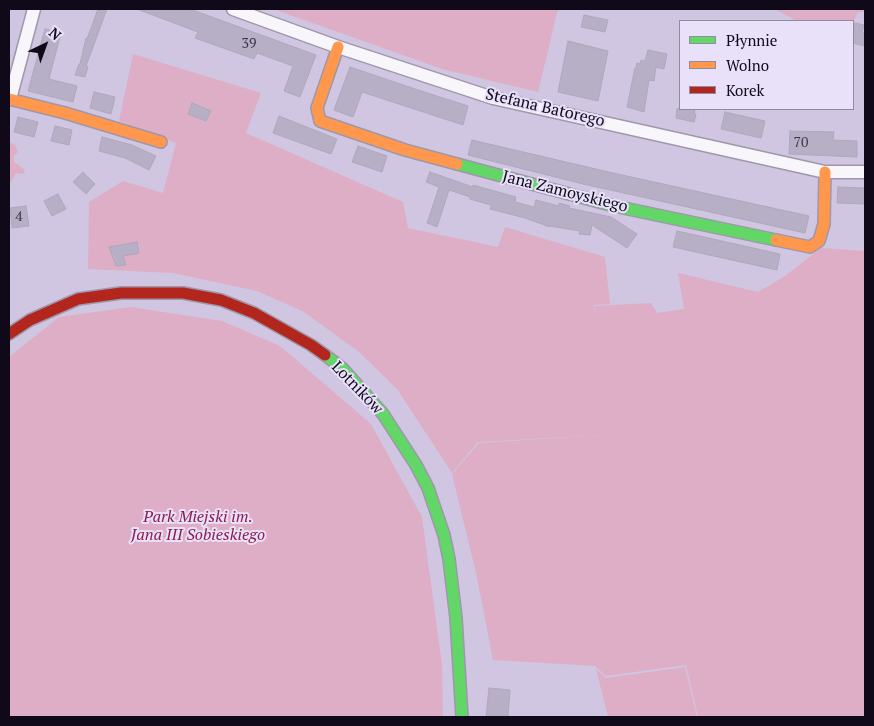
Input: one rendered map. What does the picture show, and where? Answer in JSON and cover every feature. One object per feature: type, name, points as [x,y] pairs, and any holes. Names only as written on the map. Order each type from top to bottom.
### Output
[{"type":"street","points":[[34,9],[9,99],[65,112],[161,142]]},
{"type":"street","name":"Stefana Batorego","points":[[233,9],[338,47],[493,98],[825,172],[865,172]]},
{"type":"street","name":"Jana Zamoyskiego","points":[[338,47],[316,108],[320,121],[405,150],[614,206],[810,247],[819,241],[824,224],[825,172]]},
{"type":"street","name":"Lotników","points":[[9,334],[30,320],[78,299],[121,292],[183,293],[221,300],[254,313],[311,345],[342,368],[383,414],[416,465],[428,488],[450,559],[456,618],[462,717]]},
{"type":"green space","points":[[273,9],[558,9],[538,92],[442,69]]},
{"type":"green space","points":[[775,9],[865,9],[865,12],[858,12],[854,20],[795,20]]},
{"type":"green space","points":[[133,54],[261,93],[246,133],[403,202],[408,228],[498,247],[505,227],[605,257],[610,304],[594,305],[595,316],[595,306],[651,303],[657,313],[684,309],[678,273],[758,292],[785,276],[821,248],[865,251],[865,717],[698,717],[686,665],[606,676],[595,666],[493,660],[476,573],[452,474],[479,443],[603,435],[478,442],[452,473],[397,389],[359,352],[304,312],[257,291],[173,273],[88,269],[89,202],[123,181],[163,193],[176,143],[119,121]]},
{"type":"green space","points":[[9,142],[15,145],[18,152],[14,156],[14,162],[25,170],[23,174],[16,173],[9,185]]},
{"type":"green space","name":"Park Miejski im. Jana III Sobieskiego","points":[[131,307],[222,321],[280,346],[371,424],[422,517],[442,665],[443,717],[9,717],[9,357],[59,317]]},
{"type":"green space","points":[[685,667],[697,717],[608,717],[596,669],[606,678]]},
{"type":"building","points":[[98,9],[107,9],[86,66],[88,67],[85,77],[75,75],[80,64],[86,38]]},
{"type":"building","points":[[137,9],[190,9],[316,55],[300,97],[284,91],[293,66],[257,53],[254,59],[195,38],[198,32]]},
{"type":"building","points":[[584,15],[608,20],[605,32],[581,27]]},
{"type":"building","points":[[855,23],[864,25],[862,32],[865,33],[865,46],[854,43]]},
{"type":"building","points":[[45,29],[61,33],[49,79],[77,86],[73,102],[28,91]]},
{"type":"building","points":[[568,41],[608,51],[598,101],[558,92]]},
{"type":"building","points":[[648,50],[667,54],[664,69],[656,67],[654,81],[649,80],[644,112],[627,107],[635,68],[637,63],[640,64],[641,60],[645,61]]},
{"type":"building","points":[[350,67],[468,106],[463,125],[362,92],[353,117],[334,110]]},
{"type":"building","points":[[94,92],[115,97],[111,114],[90,108]]},
{"type":"building","points":[[192,103],[211,111],[206,121],[188,114]]},
{"type":"building","points":[[677,109],[695,110],[694,113],[696,114],[694,122],[676,118]]},
{"type":"building","points":[[725,112],[765,121],[761,138],[721,129]]},
{"type":"building","points":[[279,116],[337,139],[331,154],[273,133]]},
{"type":"building","points":[[18,117],[38,122],[34,137],[14,132]]},
{"type":"building","points":[[55,126],[72,130],[69,145],[51,141]]},
{"type":"building","points":[[790,131],[834,132],[833,140],[857,141],[857,157],[789,154]]},
{"type":"building","points":[[102,137],[132,145],[156,156],[149,170],[125,158],[99,151]]},
{"type":"building","points":[[472,140],[809,216],[805,233],[583,184],[468,155]]},
{"type":"building","points":[[358,146],[387,156],[382,172],[352,162]]},
{"type":"building","points":[[83,172],[95,184],[86,194],[73,182]]},
{"type":"building","points":[[430,172],[473,187],[473,185],[516,197],[515,202],[534,207],[536,200],[559,206],[559,203],[570,206],[569,208],[611,217],[637,234],[627,248],[592,225],[590,235],[579,234],[580,231],[550,227],[490,209],[491,205],[449,190],[437,227],[427,223],[439,187],[426,182]]},
{"type":"building","points":[[838,187],[865,188],[865,204],[837,203]]},
{"type":"building","points":[[58,194],[66,209],[52,216],[44,201]]},
{"type":"building","points":[[26,206],[29,226],[12,228],[10,208]]},
{"type":"building","points":[[677,231],[780,254],[777,270],[673,247]]},
{"type":"building","points":[[137,242],[139,253],[123,256],[126,265],[116,266],[109,247]]},
{"type":"building","points":[[489,688],[510,690],[508,717],[486,717]]},
{"type":"traffic: fast","points":[[457,164],[614,206],[776,240]]},
{"type":"traffic: fast","points":[[325,355],[342,368],[383,414],[416,465],[428,488],[444,535],[449,559],[456,618],[462,717]]},
{"type":"traffic: slow","points":[[338,47],[317,108],[320,121],[405,150],[457,164]]},
{"type":"traffic: slow","points":[[9,99],[65,113],[161,142]]},
{"type":"traffic: slow","points":[[776,240],[810,247],[819,241],[824,224],[825,172]]},
{"type":"traffic: jam","points":[[9,334],[30,320],[78,299],[121,293],[183,293],[221,300],[254,313],[325,355]]}]
